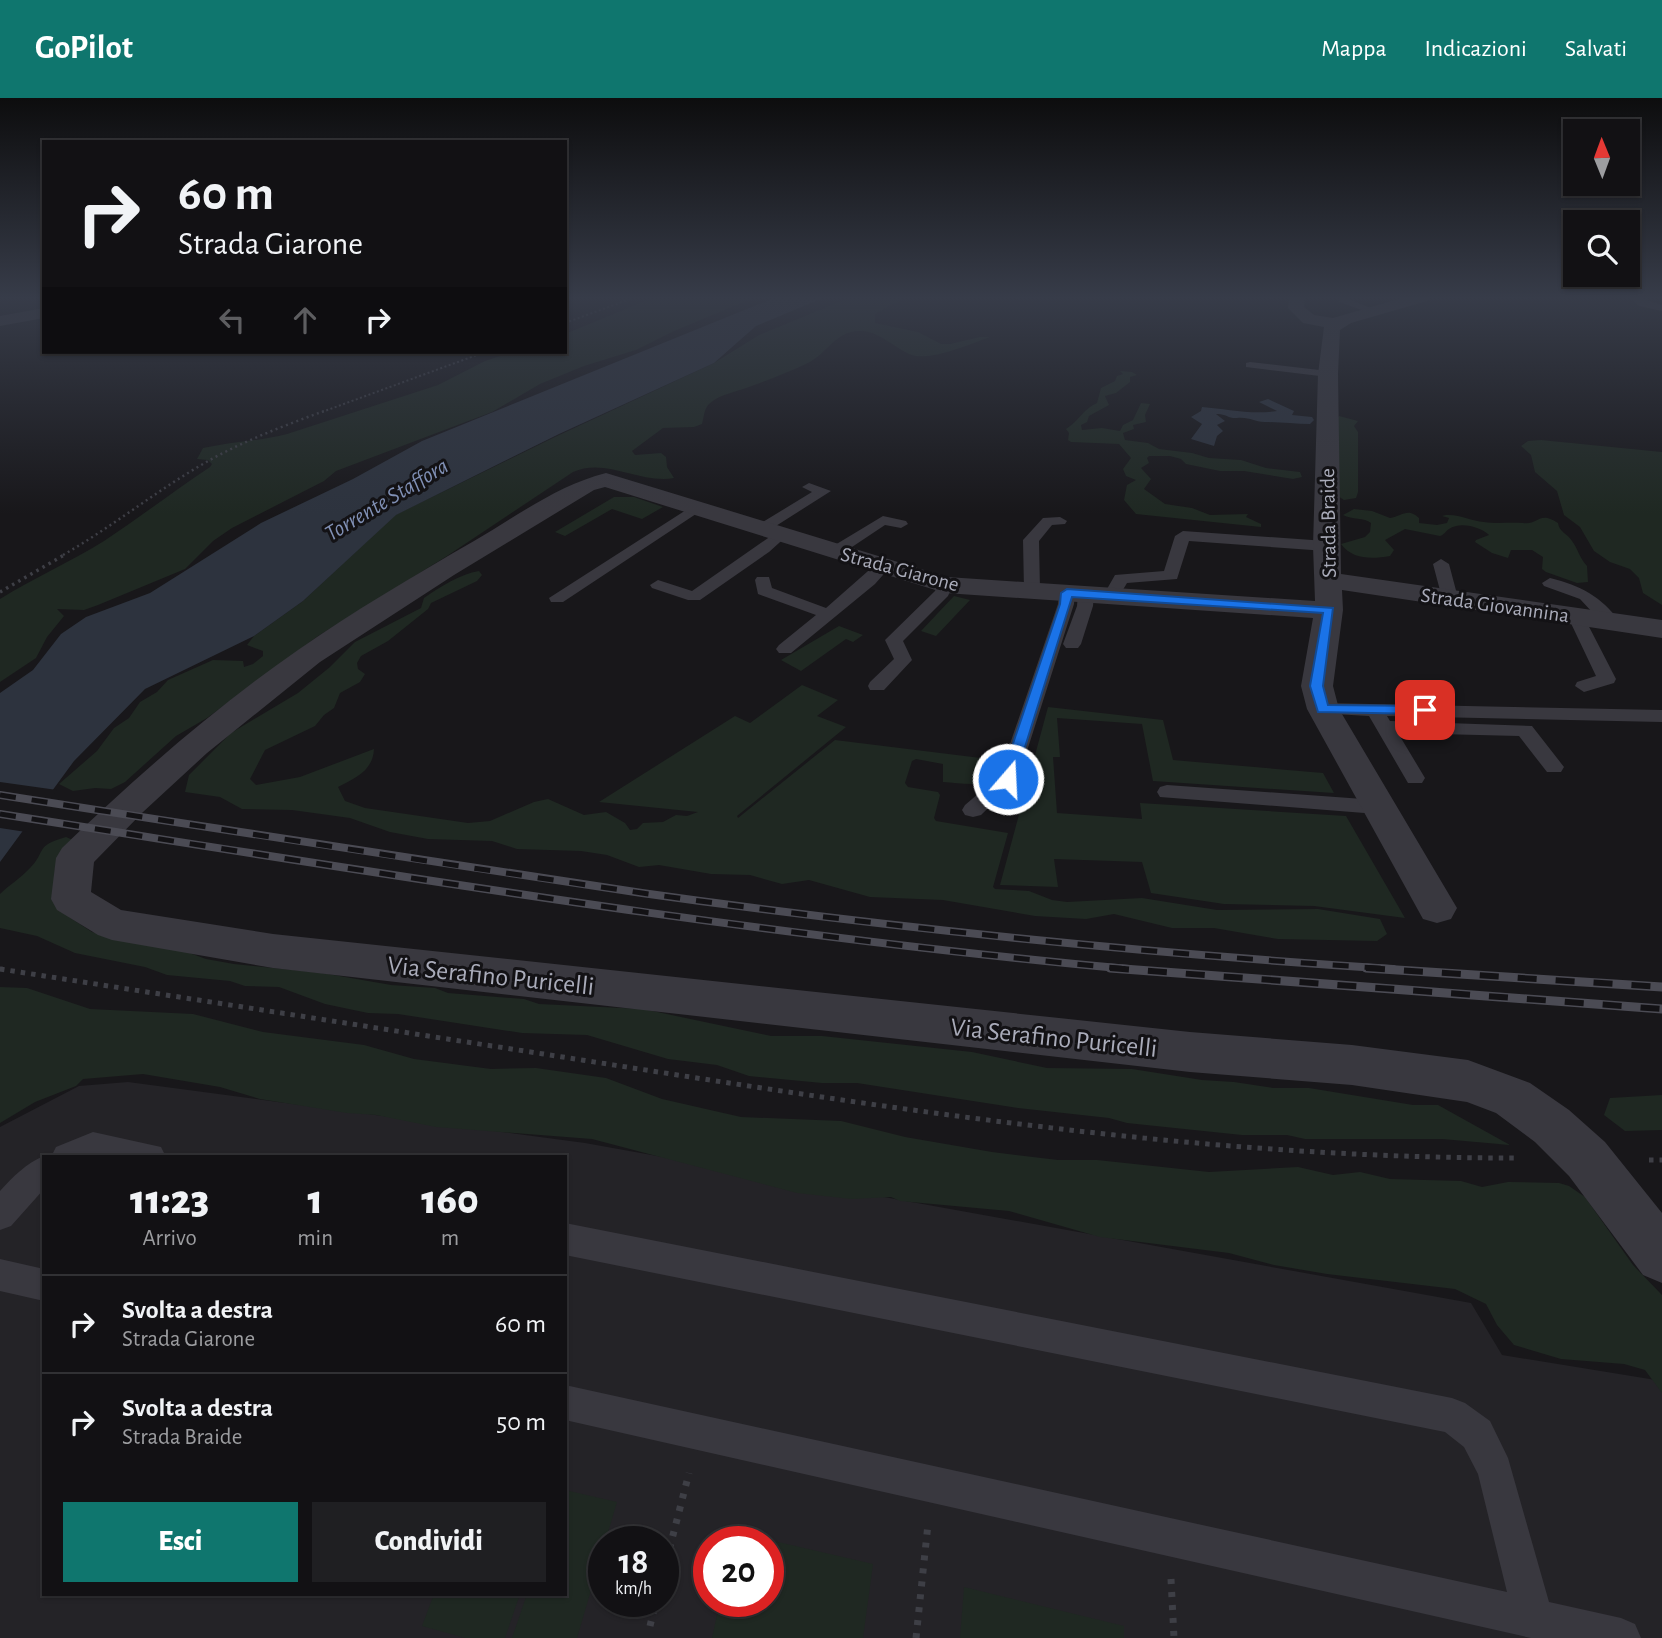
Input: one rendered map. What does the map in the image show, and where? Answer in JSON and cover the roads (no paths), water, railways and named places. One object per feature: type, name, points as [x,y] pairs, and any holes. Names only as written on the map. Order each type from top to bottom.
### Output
[{"type":"street","name":"Strada Braide","points":[[1328,370],[1326,545],[1329,595],[1317,686],[1323,709],[1437,908]]},
{"type":"street","name":"Strada Giarone","points":[[606,480],[945,585],[1086,594],[1329,595]]},
{"type":"street","name":"Via Serafino Puricelli","points":[[606,480],[586,485],[445,569],[309,656],[236,713],[130,803],[75,858],[71,899],[112,924],[273,951],[1190,1052],[1420,1073],[1468,1081],[1513,1098],[1552,1126],[1587,1159],[1658,1244]]},
{"type":"street","name":"Strada Giovannina","points":[[1329,595],[1450,598],[1662,629]]},
{"type":"lane","points":[[1292,370],[1328,374]]},
{"type":"lane","points":[[658,585],[694,597],[764,549],[772,531],[824,491],[809,486]]},
{"type":"lane","points":[[557,598],[697,507]]},
{"type":"lane","points":[[833,551],[883,520],[901,524]]},
{"type":"lane","points":[[1032,590],[1031,540],[1048,521],[1060,521]]},
{"type":"lane","points":[[973,810],[1008,779],[1066,604],[1086,594],[1114,592],[1121,578],[1171,576],[1183,536],[1326,545]]},
{"type":"lane","points":[[1441,564],[1450,598]]},
{"type":"lane","points":[[785,649],[882,567]]},
{"type":"lane","points":[[764,580],[764,591],[828,614]]},
{"type":"lane","points":[[1550,583],[1576,590],[1596,601],[1611,622]]},
{"type":"lane","points":[[877,686],[904,660],[894,640],[942,593],[945,585]]},
{"type":"lane","points":[[1072,644],[1085,606],[1086,594]]},
{"type":"lane","points":[[1576,617],[1606,680],[1584,686]]},
{"type":"lane","points":[[1323,709],[1662,716]]},
{"type":"lane","points":[[1373,709],[1415,778]]},
{"type":"lane","points":[[1384,727],[1525,730],[1554,767]]},
{"type":"lane","points":[[1167,792],[1377,807]]},
{"type":"lane","points":[[70,1155],[93,1146],[140,1155]]},
{"type":"lane","points":[[0,1215],[24,1186],[42,1172]]},
{"type":"lane","points":[[567,1239],[1452,1416],[1477,1434],[1496,1471],[1533,1618]]},
{"type":"lane","points":[[0,1275],[42,1285]]},
{"type":"lane","points":[[567,1402],[1621,1638]]},
{"type":"water","name":"Torrente Staffora","points":[[597,370],[699,370],[559,434],[396,515],[303,601],[254,636],[145,689],[74,761],[0,862],[0,693],[33,670],[61,634],[86,617],[150,593],[261,523],[353,479],[422,441]]},
{"type":"water","points":[[1268,399],[1294,411],[1292,415],[1312,417],[1314,420],[1310,424],[1261,422],[1216,414],[1225,421],[1217,425],[1223,431],[1217,436],[1214,446],[1191,439],[1202,424],[1191,417],[1201,411],[1202,407],[1248,412],[1277,411],[1259,402]]},
{"type":"railway","points":[[0,795],[735,906],[1111,947],[1393,969]]},
{"type":"railway","points":[[0,814],[563,901],[845,939],[1129,969]]},
{"type":"railway","points":[[1110,968],[1662,1009]]},
{"type":"railway","points":[[1366,968],[1662,987]]}]
